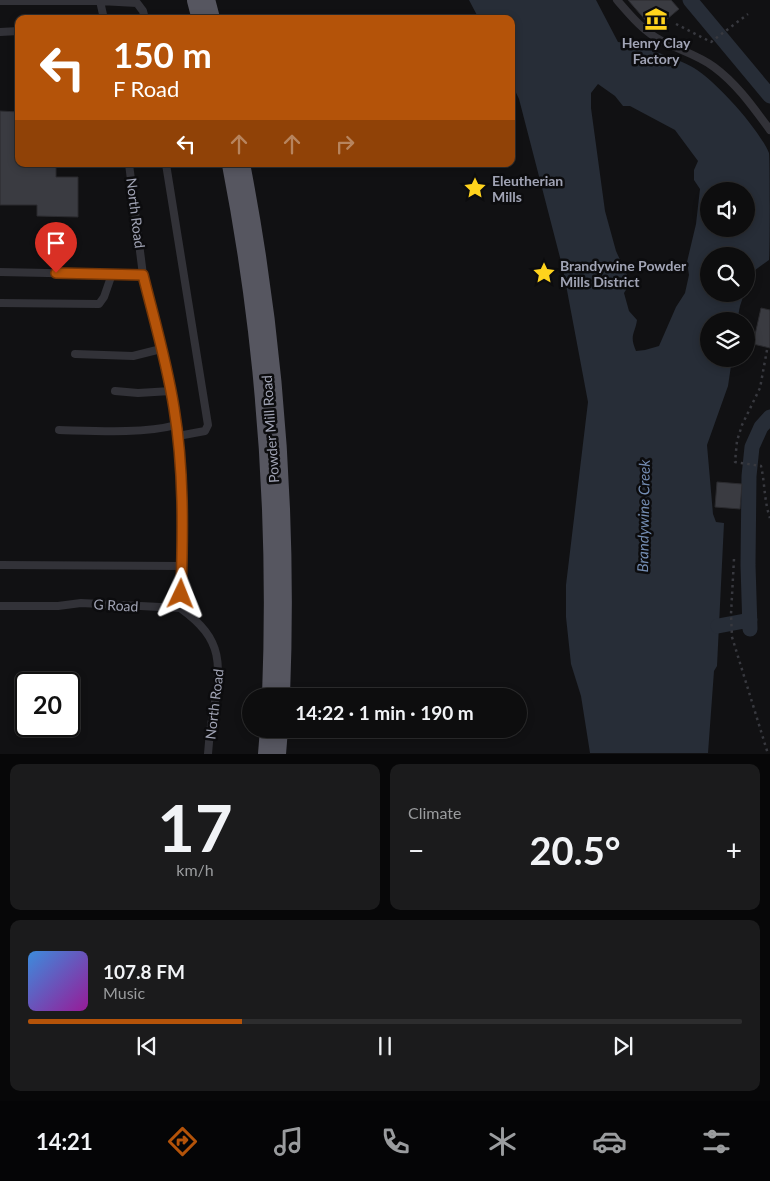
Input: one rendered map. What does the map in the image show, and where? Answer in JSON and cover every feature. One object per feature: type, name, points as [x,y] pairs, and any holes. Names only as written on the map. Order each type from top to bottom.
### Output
[{"type":"highway","name":"Powder Mill Road","points":[[237,167],[257,283],[269,399],[277,533],[276,688]]},
{"type":"highway","points":[[272,754],[273,738]]},
{"type":"lane","points":[[617,0],[636,22],[660,40],[713,66],[732,82],[770,130]]},
{"type":"lane","points":[[0,1],[136,3],[144,11],[144,15]]},
{"type":"lane","points":[[100,1],[103,15]]},
{"type":"lane","points":[[0,32],[15,32]]},
{"type":"lane","name":"North Road","points":[[129,167],[143,275],[171,391],[178,436],[182,476],[180,608],[196,619],[205,631],[215,649],[219,663],[208,754]]},
{"type":"lane","points":[[166,167],[208,425],[205,432],[178,436]]},
{"type":"lane","points":[[0,272],[143,275]]},
{"type":"lane","points":[[0,303],[99,304],[104,297],[112,274]]},
{"type":"lane","points":[[75,354],[134,356],[161,349]]},
{"type":"lane","points":[[115,391],[171,391]]},
{"type":"lane","points":[[59,430],[97,432],[160,429],[176,424]]},
{"type":"lane","points":[[0,565],[182,566]]},
{"type":"lane","name":"G Road","points":[[0,606],[81,603],[180,608]]},
{"type":"path","points":[[676,24],[711,42],[715,41],[748,14]]},
{"type":"path","points":[[767,350],[760,388],[742,425],[737,441],[735,462],[761,466],[770,518]]},
{"type":"path","points":[[764,371],[770,371]]},
{"type":"path","points":[[734,559],[731,614],[732,637],[768,754]]},
{"type":"water","name":"Brandywine Creek","points":[[469,0],[596,0],[618,42],[645,48],[667,56],[687,64],[703,74],[725,94],[747,119],[769,153],[769,260],[755,270],[755,247],[700,247],[700,302],[741,302],[739,312],[700,312],[700,367],[731,367],[728,386],[707,445],[713,514],[716,522],[724,523],[717,666],[714,671],[708,753],[590,753],[581,696],[571,664],[566,617],[566,585],[588,402],[563,269],[519,99],[515,90],[515,15],[477,15]],"holes":[[[598,84],[615,96],[623,106],[630,106],[675,130],[698,161],[694,170],[694,180],[700,189],[696,224],[687,262],[689,275],[685,293],[676,307],[659,346],[636,351],[633,338],[637,320],[629,311],[624,293],[629,285],[627,275],[616,251],[605,211],[591,108],[591,93]]]},
{"type":"building","name":"Henry Clay Factory","points":[[628,0],[671,0],[679,9],[654,30]]},
{"type":"building","points":[[0,111],[15,112],[15,167],[56,167],[56,177],[78,177],[78,217],[37,216],[37,205],[0,205]]},
{"type":"building","points":[[761,308],[770,310],[770,348],[755,344],[755,335]]},
{"type":"building","points":[[717,482],[742,484],[740,509],[715,507]]},
{"type":"waterway","points":[[690,0],[770,96]]},
{"type":"waterway","points":[[750,629],[748,565],[749,476],[752,447],[761,427],[770,417]]},
{"type":"waterway","points":[[718,626],[750,620]]},
{"type":"place","name":"Henry Clay Factory","points":[[656,19]]},
{"type":"place","name":"Eleutherian Mills","points":[[475,188]]},
{"type":"place","name":"Brandywine Powder Mills District","points":[[544,273]]},
{"type":"route","points":[[56,273],[143,275],[171,391],[178,436],[182,476],[181,594]]}]
